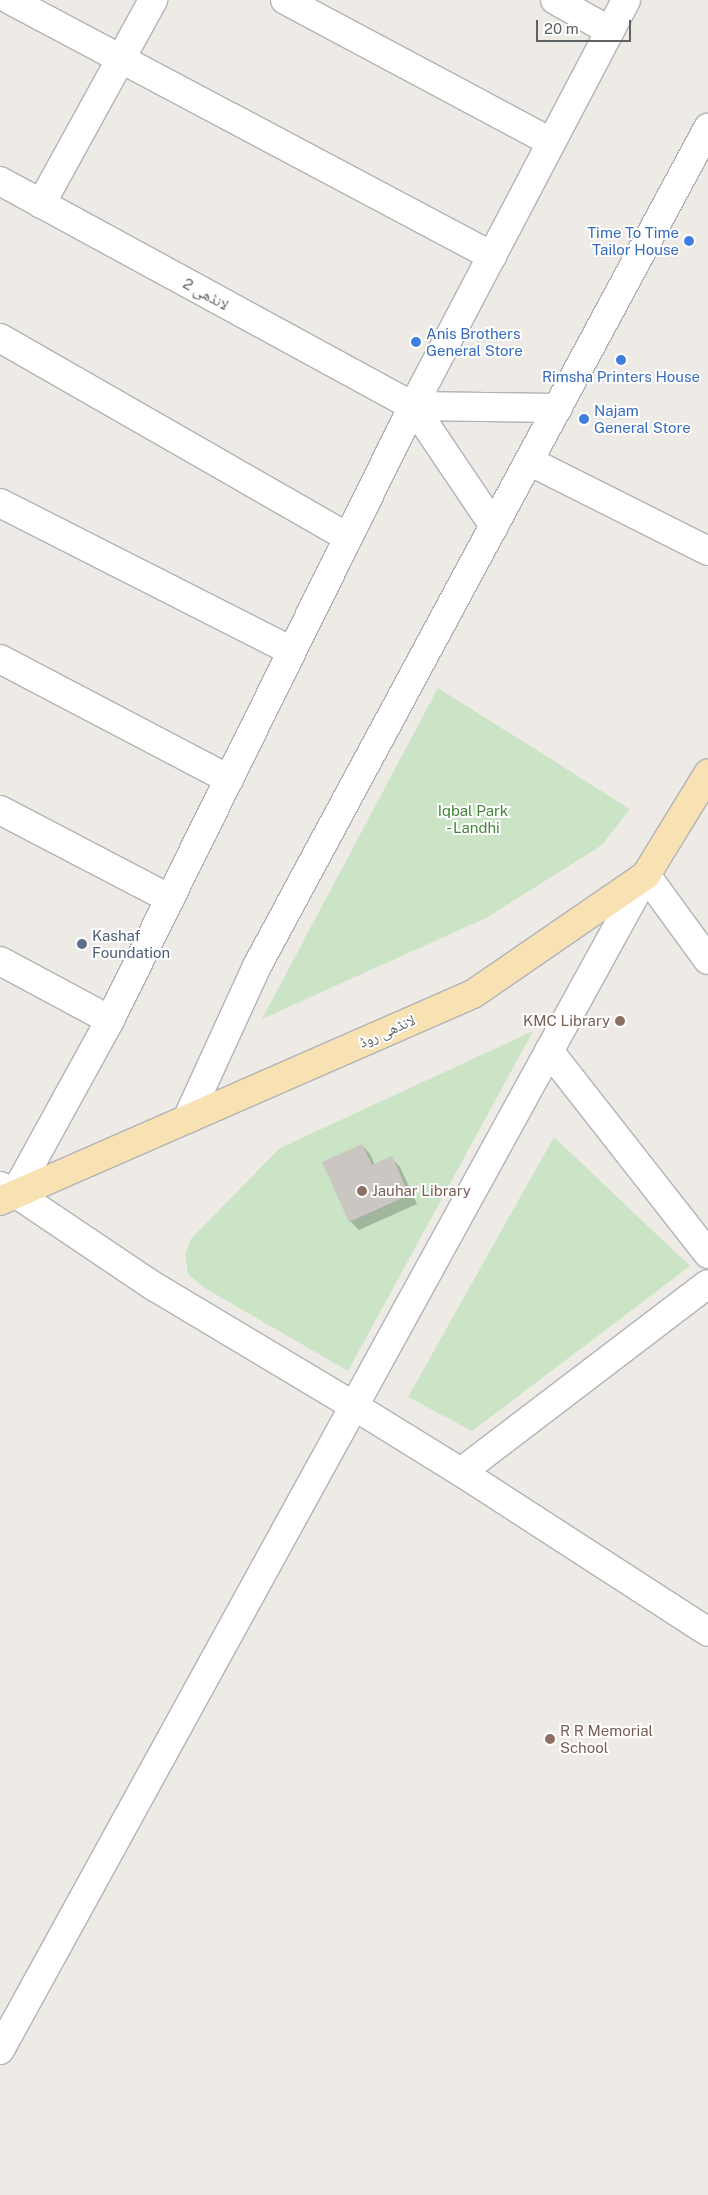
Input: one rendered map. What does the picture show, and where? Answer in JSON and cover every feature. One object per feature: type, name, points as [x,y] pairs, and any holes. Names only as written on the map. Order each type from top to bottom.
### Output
[{"type":"main road","name":"لانڈھی روڈ","points":[[5,1193],[187,1119],[473,994],[646,875],[708,774]]},
{"type":"street","points":[[10,0],[492,256]]},
{"type":"street","points":[[41,204],[153,0]]},
{"type":"street","points":[[285,0],[552,142]]},
{"type":"street","points":[[555,0],[610,31]]},
{"type":"street","points":[[626,0],[413,406],[110,1020],[5,1193],[155,1287],[461,1472],[708,1632]]},
{"type":"street","points":[[187,1119],[257,966],[708,128]]},
{"type":"street","name":"لانڈھی 2","points":[[0,181],[413,406]]},
{"type":"street","points":[[0,338],[348,537]]},
{"type":"street","points":[[413,406],[558,408]]},
{"type":"street","points":[[413,406],[494,526]]},
{"type":"street","points":[[529,461],[706,545]]},
{"type":"street","points":[[0,503],[292,650]]},
{"type":"street","points":[[0,659],[228,779]]},
{"type":"street","points":[[0,810],[170,899]]},
{"type":"street","points":[[0,2050],[646,875],[708,960]]},
{"type":"street","points":[[0,961],[110,1020]]},
{"type":"street","points":[[549,1051],[708,1254]]},
{"type":"street","points":[[461,1472],[708,1284]]},
{"type":"green space","name":"Iqbal Park - Landhi","points":[[438,688],[630,809],[602,845],[488,917],[262,1019]]},
{"type":"green space","points":[[533,1031],[348,1371],[203,1287],[188,1274],[185,1254],[191,1239],[280,1148]]},
{"type":"green space","points":[[554,1137],[690,1266],[472,1431],[408,1397]]},
{"type":"building","points":[[362,1144],[372,1165],[392,1156],[409,1195],[349,1222],[322,1162]]},
{"type":"place","name":"Time To Time Tailor House","points":[[689,241]]},
{"type":"place","name":"Anis Brothers General Store","points":[[416,342]]},
{"type":"place","name":"Rimsha Printers House","points":[[621,360]]},
{"type":"place","name":"Najam General Store","points":[[584,419]]},
{"type":"place","name":"Kashaf Foundation","points":[[82,944]]},
{"type":"place","name":"KMC Library","points":[[620,1021]]},
{"type":"place","name":"Jauhar Library","points":[[362,1191]]},
{"type":"place","name":"R R Memorial School","points":[[550,1739]]}]
